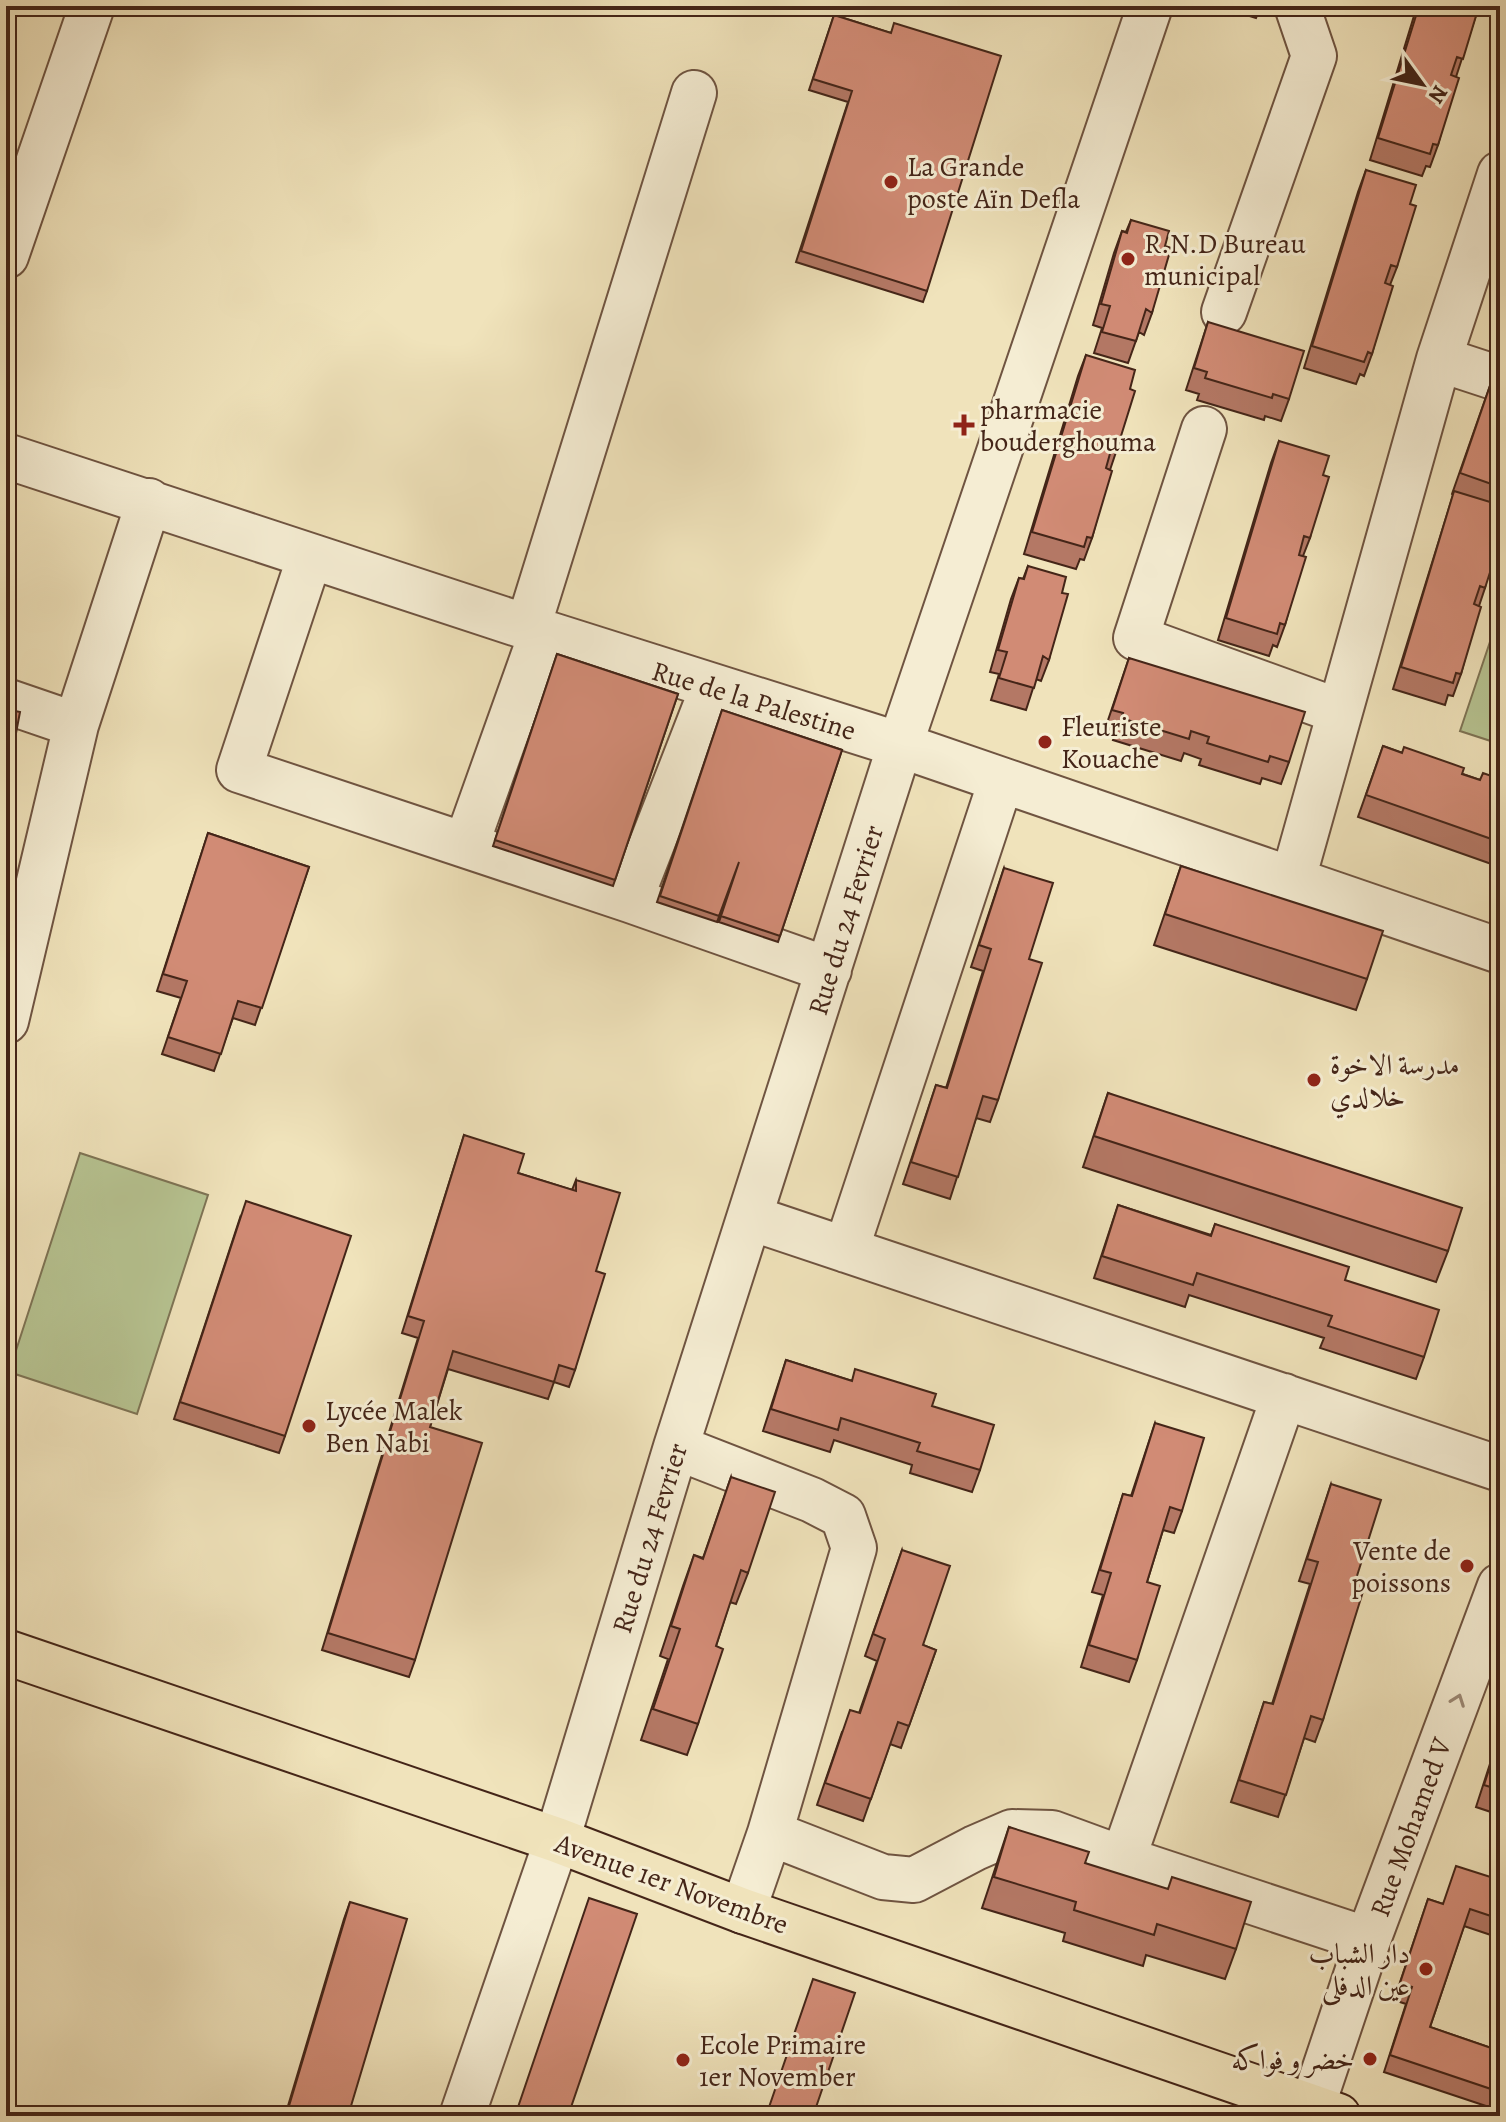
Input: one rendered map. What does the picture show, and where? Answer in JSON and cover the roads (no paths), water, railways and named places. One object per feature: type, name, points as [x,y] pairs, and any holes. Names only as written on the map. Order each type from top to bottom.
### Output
[{"type":"main road","name":"Avenue 1er Novembre","points":[[6,1652],[557,1840],[743,1911],[1320,2113]]},
{"type":"street","points":[[6,256],[92,6]]},
{"type":"street","name":"Rue du 24 Fevrier","points":[[462,2116],[557,1840],[676,1447],[900,745],[1150,6]]},
{"type":"street","points":[[1224,312],[1314,56],[1297,6]]},
{"type":"street","points":[[466,845],[535,630],[694,93]]},
{"type":"street","points":[[1293,879],[1439,359],[1500,174]]},
{"type":"street","points":[[1439,359],[1500,379]]},
{"type":"street","points":[[1204,429],[1136,638],[1338,711]]},
{"type":"street","name":"Rue de la Palestine","points":[[6,456],[535,630],[900,745],[1500,951]]},
{"type":"street","points":[[6,1021],[76,725],[149,501]]},
{"type":"street","points":[[310,556],[239,770],[630,900],[829,970]]},
{"type":"street","points":[[630,900],[713,687]]},
{"type":"street","points":[[6,701],[76,725]]},
{"type":"street","points":[[846,1250],[1001,781]]},
{"type":"street","points":[[751,1218],[1500,1469]]},
{"type":"street","points":[[1123,1859],[1284,1396]]},
{"type":"street","points":[[676,1447],[812,1500],[843,1516],[854,1548],[770,1833],[743,1911]]},
{"type":"street","name":"Rue Mohamed V","points":[[1320,2113],[1368,1940],[1500,1586]]},
{"type":"street","points":[[770,1833],[883,1877],[914,1880],[1012,1832],[1052,1833],[1368,1940]]},
{"type":"place","name":"La Grande poste Aïn Defla","points":[[891,182]]},
{"type":"place","name":"R.N.D Bureau municipal","points":[[1128,259]]},
{"type":"place","name":"pharmacie bouderghouma","points":[[964,425]]},
{"type":"place","name":"Fleuriste Kouache","points":[[1045,742]]},
{"type":"place","name":"مدرسة الاخوة خلالدي","points":[[1314,1080]]},
{"type":"place","name":"Lycée Malek Ben Nabi","points":[[309,1426]]},
{"type":"place","name":"Vente de poissons","points":[[1467,1566]]},
{"type":"place","name":"دار الشباب عين الدفلى","points":[[1426,1969]]},
{"type":"place","name":"خضر و فواكه","points":[[1370,2059]]},
{"type":"place","name":"Ecole Primaire 1er November","points":[[683,2060]]}]
